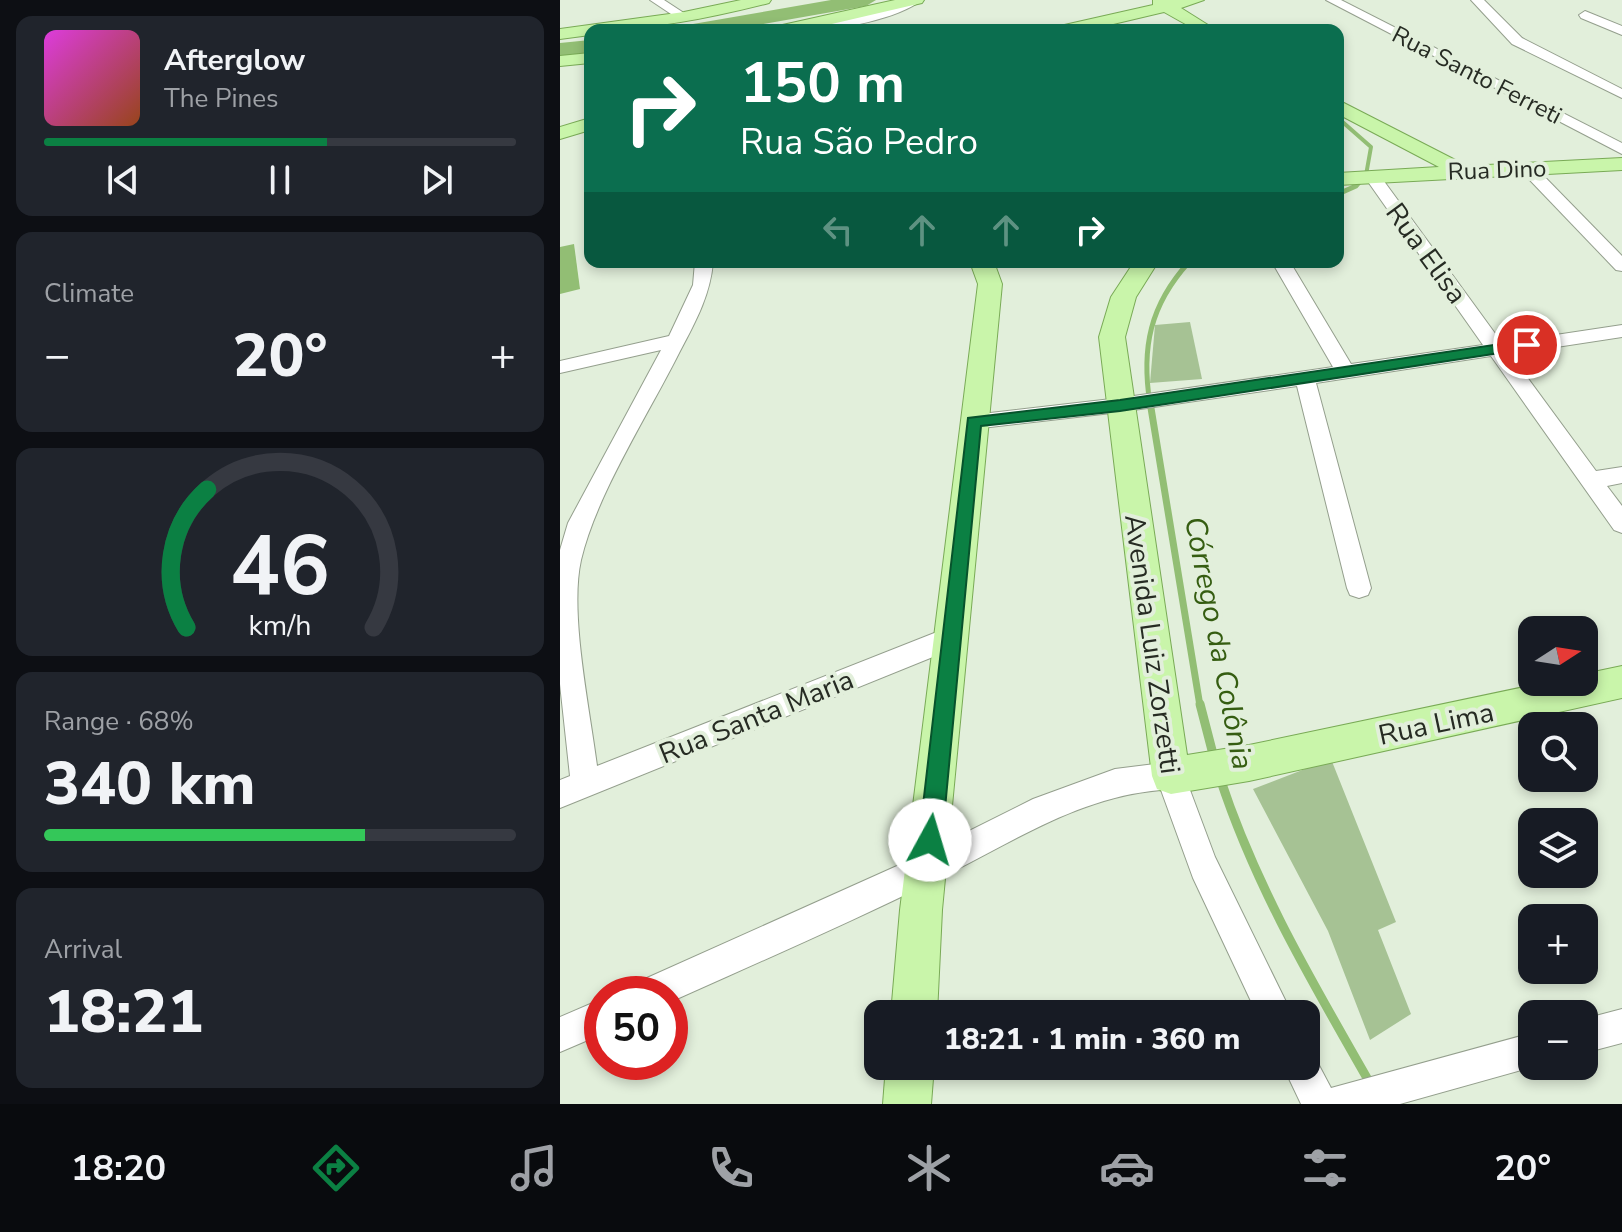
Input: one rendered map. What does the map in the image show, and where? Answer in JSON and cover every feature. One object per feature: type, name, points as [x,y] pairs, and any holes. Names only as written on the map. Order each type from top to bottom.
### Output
[{"type":"main road","points":[[810,24],[916,0]]},
{"type":"main road","points":[[1113,0],[1152,24]]},
{"type":"main road","points":[[1108,24],[1160,3],[1196,0]]},
{"type":"main road","points":[[1160,3],[1197,24]]},
{"type":"main road","points":[[633,24],[766,6]]},
{"type":"main road","points":[[560,34],[584,31]]},
{"type":"main road","points":[[560,61],[584,59]]},
{"type":"main road","points":[[1344,109],[1461,172]]},
{"type":"main road","points":[[1357,117],[1384,139],[1390,149],[1357,177]]},
{"type":"main road","points":[[560,133],[584,126]]},
{"type":"main road","name":"Rua Dino","points":[[1357,177],[1622,164]]},
{"type":"main road","points":[[915,1000],[973,422],[990,284],[984,268]]},
{"type":"main road","name":"Avenida Luiz Zorzetti","points":[[1142,268],[1117,306],[1112,337],[1130,404],[1181,775]]},
{"type":"main road","name":"Rua Lima","points":[[1181,775],[1620,686]]},
{"type":"main road","points":[[907,1104],[909,1080]]},
{"type":"street","points":[[656,0],[684,17]]},
{"type":"street","points":[[850,24],[880,19],[916,0]]},
{"type":"street","name":"Rua Santo Ferreti","points":[[1332,0],[1622,149]]},
{"type":"street","points":[[1477,0],[1517,41],[1622,94]]},
{"type":"street","points":[[1585,15],[1622,31]]},
{"type":"street","points":[[1529,170],[1622,266]]},
{"type":"street","name":"Rua Elisa","points":[[1357,177],[1496,349],[1622,524]]},
{"type":"street","points":[[573,789],[564,603],[568,563],[580,523],[677,340],[702,285],[703,268]]},
{"type":"street","points":[[1285,268],[1346,372]]},
{"type":"street","points":[[973,422],[1130,404],[1622,331]]},
{"type":"street","points":[[560,367],[677,340]]},
{"type":"street","points":[[1305,378],[1359,588]]},
{"type":"street","points":[[1591,480],[1622,475]]},
{"type":"street","name":"Rua Santa Maria","points":[[573,789],[951,638]]},
{"type":"street","points":[[688,977],[928,868],[961,849],[1105,786],[1181,775]]},
{"type":"street","name":"Avenida Luiz Zorzetti","points":[[1181,775],[1182,813],[1228,921],[1268,1000]]},
{"type":"street","points":[[560,1035],[584,1024]]},
{"type":"street","points":[[1598,1032],[1622,1026]]},
{"type":"street","points":[[1315,1080],[1336,1102],[1518,1054]]},
{"type":"shaded area","points":[[574,244],[580,289],[560,294],[560,247]]},
{"type":"shaded area","points":[[1190,322],[1202,379],[1150,383],[1155,325]]},
{"type":"shaded area","points":[[1331,759],[1396,922],[1378,930],[1411,1014],[1370,1040],[1328,931],[1253,789]]},
{"type":"waterway","points":[[728,24],[866,0]]},
{"type":"waterway","points":[[560,50],[584,47]]},
{"type":"waterway","name":"Córrego da Colônia","points":[[1344,123],[1371,147],[1366,174]]},
{"type":"waterway","name":"Córrego da Colônia","points":[[1344,191],[1356,186],[1366,174]]},
{"type":"waterway","name":"Córrego da Colônia","points":[[1150,404],[1147,364],[1152,328],[1165,294],[1184,268]]},
{"type":"waterway","name":"Córrego da Colônia","points":[[1150,402],[1200,706]]},
{"type":"waterway","name":"Córrego da Colônia","points":[[1200,704],[1214,758]]},
{"type":"waterway","name":"Córrego da Colônia","points":[[1220,778],[1234,819],[1269,897],[1371,1085]]},
{"type":"route","points":[[930,840],[973,422],[1120,405],[1527,345]]}]
